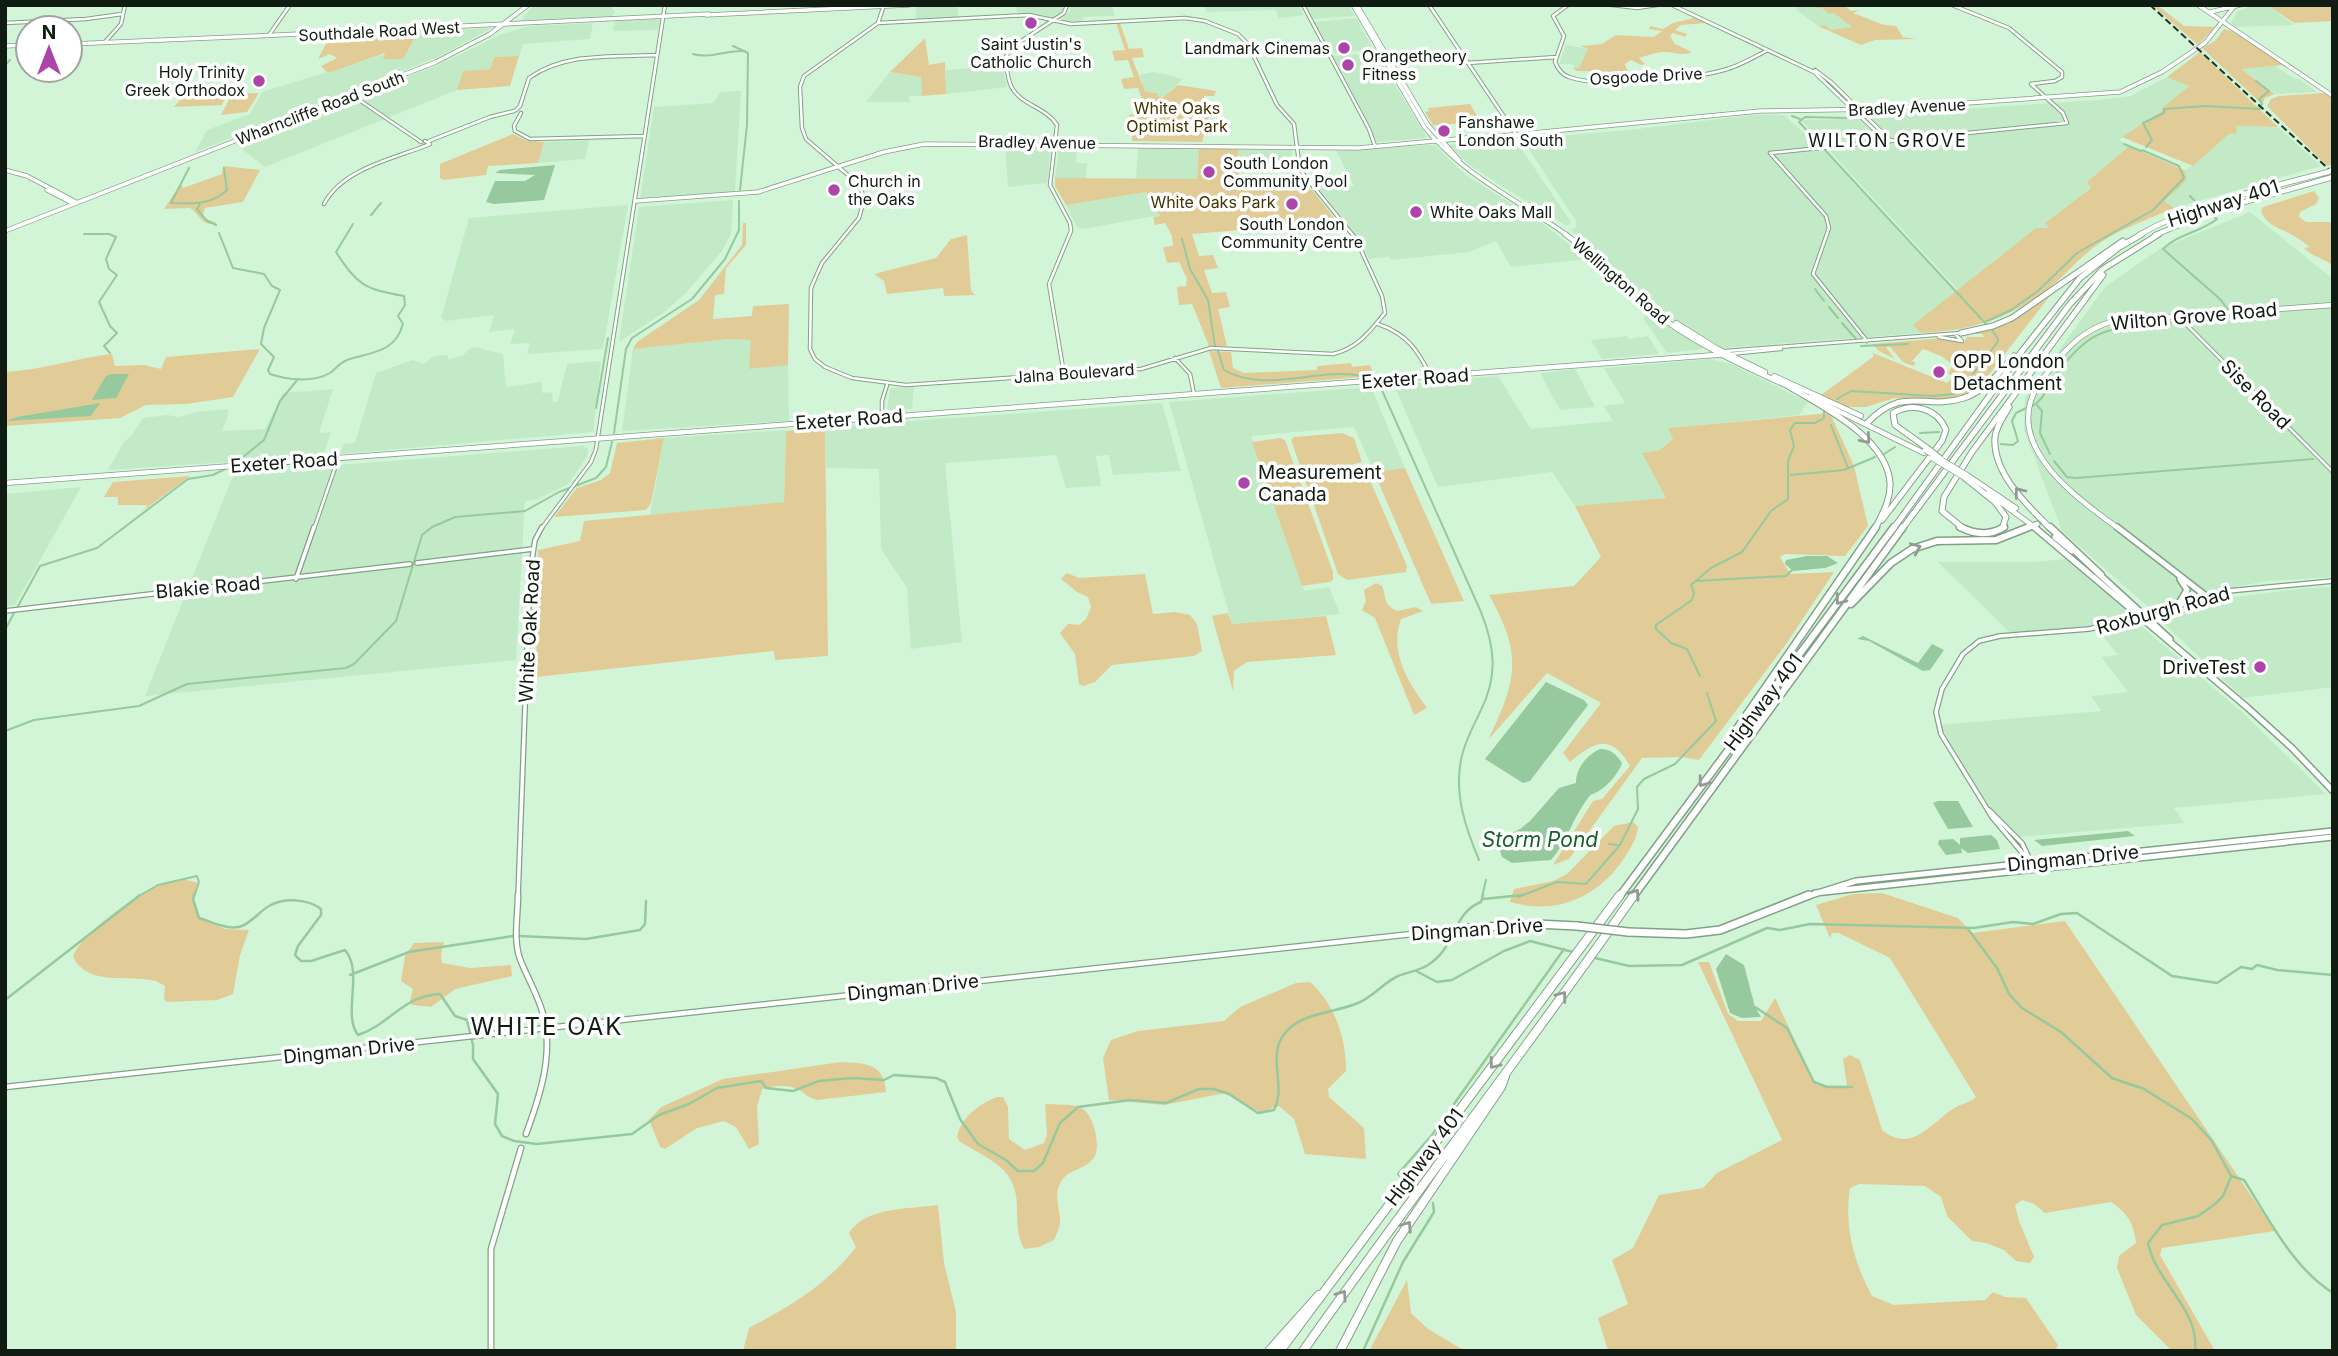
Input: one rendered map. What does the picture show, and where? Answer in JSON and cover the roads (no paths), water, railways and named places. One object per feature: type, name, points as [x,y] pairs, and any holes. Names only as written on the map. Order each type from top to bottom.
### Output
[{"type":"highway","name":"Highway 401","points":[[1280,1351],[1857,578],[2022,351],[2080,278],[2141,233],[2205,206],[2331,171]]},
{"type":"highway","name":"Highway 401","points":[[1303,1351],[1590,959],[1669,845],[2059,316],[2089,282],[2147,240],[2188,221],[2333,177]]},
{"type":"highway","points":[[1961,333],[1982,330],[2012,318],[2100,254],[2141,233]]},
{"type":"highway","points":[[1966,477],[2001,509],[2006,517],[2004,528],[1992,534],[1966,531],[1948,518],[1941,504],[1954,479],[2017,391],[2093,286],[2119,258]]},
{"type":"highway","points":[[1868,421],[1895,402],[1941,402],[1964,398],[1982,389],[2022,351]]},
{"type":"highway","points":[[1790,387],[1858,430],[1879,455],[1890,486],[1888,502],[1874,531]]},
{"type":"highway","points":[[2017,391],[1995,438],[1996,454],[2028,503],[2101,575]]},
{"type":"highway","points":[[1735,739],[1736,730],[1874,531],[1942,441],[1946,430],[1938,416],[1923,408],[1904,407],[1893,412],[1895,425],[1925,450],[1941,459]]},
{"type":"highway","points":[[1847,607],[1857,601],[1891,562],[1912,548],[1937,541],[1996,540],[2035,525]]},
{"type":"highway","points":[[1340,1351],[1397,1241],[1501,1087],[1506,1071]]},
{"type":"highway","points":[[1269,1351],[1312,1300],[1323,1292]]},
{"type":"main road","name":"Wharncliffe Road South","points":[[5,230],[436,62],[486,36],[528,5]]},
{"type":"main road","name":"Southdale Road West","points":[[84,43],[909,5]]},
{"type":"main road","points":[[2198,5],[2333,96]]},
{"type":"main road","name":"Bradley Avenue","points":[[635,201],[739,194],[780,186],[884,152],[916,145],[1375,146],[1647,124],[1760,111],[1858,111],[2099,95],[2136,86],[2199,47],[2219,28],[2233,8],[2240,5]]},
{"type":"main road","name":"Wellington Road","points":[[1356,7],[1437,141],[1488,185],[1561,231],[1595,258],[1628,291],[1686,334],[1790,387],[1868,421]]},
{"type":"main road","points":[[2207,11],[2233,8]]},
{"type":"main road","points":[[2219,28],[2227,28],[2242,35]]},
{"type":"main road","points":[[5,171],[74,203]]},
{"type":"main road","name":"Wharncliffe Road South","points":[[5,230],[151,174]]},
{"type":"main road","name":"Wellington Road","points":[[1488,185],[1565,229],[1651,306],[1722,353],[1868,421],[1925,450],[1966,477]]},
{"type":"main road","name":"Wilton Grove Road","points":[[2206,596],[2082,501],[2057,478],[2035,446],[2029,408],[2034,391],[2074,338],[2091,327],[2113,321],[2333,305]]},
{"type":"main road","name":"Exeter Road","points":[[5,483],[1722,353]]},
{"type":"main road","points":[[1941,459],[2101,575],[2144,617]]},
{"type":"main road","points":[[2035,525],[2283,739],[2333,791]]},
{"type":"main road","points":[[2175,572],[2187,590],[2177,606]]},
{"type":"main road","name":"Roxburgh Road","points":[[2144,617],[2206,596]]},
{"type":"main road","name":"Dingman Drive","points":[[1469,928],[1536,923],[1629,932],[1693,934],[1718,930],[1832,885],[2333,831]]},
{"type":"main road","name":"Dingman Drive","points":[[1815,893],[2333,837]]},
{"type":"street","points":[[105,43],[121,24],[125,5]]},
{"type":"street","points":[[269,36],[290,5]]},
{"type":"street","name":"White Oak Road","points":[[526,1134],[540,1095],[546,1063],[543,1012],[519,956],[517,931],[528,605],[533,549],[541,528],[591,461],[598,438],[665,5]]},
{"type":"street","points":[[1064,374],[1049,284],[1071,228],[1050,185],[1058,129],[1055,119],[1011,87],[1005,58],[1012,47],[1064,13],[1067,5]]},
{"type":"street","points":[[1303,5],[1369,129],[1375,146]]},
{"type":"street","points":[[1429,5],[1516,135]]},
{"type":"street","points":[[1466,63],[1557,57],[1564,36],[1553,16],[1568,5]]},
{"type":"street","points":[[1612,5],[1645,8],[1657,5]]},
{"type":"street","points":[[1672,5],[1814,72],[1891,141]]},
{"type":"street","points":[[1677,5],[1801,62],[1831,82],[1886,142]]},
{"type":"street","points":[[1867,341],[1813,274],[1828,232],[1826,216],[1770,153],[2066,124],[2067,117],[2031,84],[2060,79],[2063,75],[2060,68],[2008,28],[1952,5]]},
{"type":"street","points":[[883,6],[878,23],[1029,15],[1071,24],[1185,18],[1205,21],[1233,31],[1246,40],[1277,105],[1294,124],[1300,170],[1353,234],[1385,304],[1385,313],[1378,324],[1399,332],[1415,343],[1431,377]]},
{"type":"street","points":[[5,23],[94,19],[122,14]]},
{"type":"street","name":"Jalna Boulevard","points":[[878,23],[814,67],[802,80],[804,133],[811,143],[857,185],[864,203],[860,217],[818,269],[811,283],[810,349],[814,358],[831,371],[887,385],[1142,369],[1198,350],[1219,348],[1333,354],[1351,349],[1378,324]]},
{"type":"street","name":"Osgoode Drive","points":[[1557,57],[1558,69],[1568,77],[1610,81],[1721,71],[1768,50]]},
{"type":"street","points":[[324,204],[331,191],[344,178],[423,143],[505,114],[515,113],[521,109],[529,78],[549,66],[564,62],[657,55]]},
{"type":"street","points":[[352,95],[423,143]]},
{"type":"street","points":[[515,113],[521,109]]},
{"type":"street","points":[[515,113],[516,131],[530,139],[645,136]]},
{"type":"street","name":"Sise Road","points":[[2179,317],[2333,472]]},
{"type":"street","name":"Exeter Road","points":[[1722,353],[1961,333]]},
{"type":"street","name":"Exeter Road","points":[[1867,341],[1943,337],[1962,341],[1959,336],[1950,334]]},
{"type":"street","points":[[1175,358],[1190,374],[1194,394]]},
{"type":"street","points":[[882,417],[882,401],[887,385]]},
{"type":"street","points":[[296,579],[338,458]]},
{"type":"street","points":[[417,563],[533,549]]},
{"type":"street","name":"Blakie Road","points":[[5,611],[63,607],[151,592],[296,579],[410,564]]},
{"type":"street","name":"Roxburgh Road","points":[[2206,596],[2228,591],[2333,581]]},
{"type":"street","name":"Roxburgh Road","points":[[2031,862],[2024,857],[1986,807],[1948,746],[1935,720],[1936,702],[1963,652],[1975,643],[1988,639],[2098,630],[2144,617]]},
{"type":"street","name":"Dingman Drive","points":[[5,1087],[1469,928]]},
{"type":"street","points":[[491,1351],[491,1249],[521,1148]]},
{"type":"water","points":[[555,165],[544,200],[494,204],[486,202],[495,181],[525,181],[535,175],[495,173],[500,170]]},
{"type":"water","points":[[129,374],[116,398],[92,400],[106,376]]},
{"type":"water","points":[[100,403],[91,416],[7,421],[17,417]]},
{"type":"water","points":[[1827,556],[1838,563],[1825,568],[1793,571],[1785,564],[1786,560]]},
{"type":"water","points":[[1863,636],[1918,663],[1932,644],[1944,650],[1930,670],[1923,671],[1869,641],[1857,639]]},
{"type":"water","points":[[1546,682],[1584,700],[1588,705],[1530,781],[1523,783],[1485,759]]},
{"type":"water","name":"Storm Pond","points":[[1600,749],[1615,755],[1622,763],[1609,783],[1588,798],[1551,860],[1512,863],[1502,857],[1498,845],[1503,837],[1530,821],[1559,788],[1576,783],[1583,763]]},
{"type":"water","points":[[1958,801],[1973,827],[1948,829],[1933,803]]},
{"type":"water","points":[[2128,831],[2135,836],[2042,846],[2034,840]]},
{"type":"water","points":[[1991,835],[1997,840],[2000,849],[1968,853],[1961,848],[1962,853],[1946,855],[1938,844],[1939,840],[1953,839],[1960,845],[1960,838]]},
{"type":"water","points":[[1726,954],[1744,965],[1755,1007],[1761,1017],[1742,1018],[1730,1013],[1716,969]]},
{"type":"waterway","points":[[733,46],[744,51]]},
{"type":"waterway","points":[[693,54],[706,56],[744,51]]},
{"type":"waterway","points":[[740,190],[747,125],[748,53],[744,51]]},
{"type":"waterway","points":[[5,65],[10,60]]},
{"type":"waterway","points":[[2256,81],[2269,91],[2259,99],[2262,104],[2259,107]]},
{"type":"waterway","points":[[2146,147],[2152,140],[2143,123],[2164,113],[2164,109],[2205,106],[2260,109]]},
{"type":"waterway","points":[[1792,116],[1800,119]]},
{"type":"waterway","points":[[1848,118],[1805,117],[1799,122],[1986,324]]},
{"type":"waterway","points":[[2124,144],[2141,151]]},
{"type":"waterway","points":[[1985,322],[2011,310],[2038,291],[2077,253],[2153,210],[2184,178],[2179,166],[2142,150]]},
{"type":"waterway","points":[[189,168],[171,203],[201,202],[221,195],[227,190],[224,168]]},
{"type":"waterway","points":[[2190,196],[2199,205]]},
{"type":"waterway","points":[[614,433],[626,349],[632,338],[692,299],[725,259],[739,230],[739,201]]},
{"type":"waterway","points":[[371,215],[381,203]]},
{"type":"waterway","points":[[200,204],[197,209],[206,220],[216,225]]},
{"type":"waterway","points":[[2213,216],[2217,219],[2163,249],[2221,300],[2228,310]]},
{"type":"waterway","points":[[298,379],[323,376],[344,361],[381,350],[394,341],[403,324],[398,316],[405,305],[404,296],[380,291],[364,284],[350,272],[336,252],[353,224]]},
{"type":"waterway","points":[[219,233],[233,268],[264,274],[272,286],[280,290],[264,328],[261,344],[274,357],[268,370],[270,374],[298,379]]},
{"type":"waterway","points":[[84,234],[109,234],[116,237],[106,259],[109,269],[117,275],[99,302],[110,326],[117,333],[104,346],[110,353]]},
{"type":"waterway","points":[[1182,239],[1190,269],[1208,300],[1215,346]]},
{"type":"waterway","points":[[1815,289],[1824,301]]},
{"type":"waterway","points":[[1829,307],[1838,318]]},
{"type":"waterway","points":[[2197,312],[2208,312]]},
{"type":"waterway","points":[[2188,321],[2202,318]]},
{"type":"waterway","points":[[2032,406],[2042,397],[2068,359],[2094,337],[2120,328],[2175,322]]},
{"type":"waterway","points":[[1842,323],[1857,340]]},
{"type":"waterway","points":[[1837,399],[1851,391],[1932,396],[1954,394],[1963,387],[1997,343],[1998,339],[1992,330]]},
{"type":"waterway","points":[[596,408],[608,338]]},
{"type":"waterway","points":[[1861,346],[1908,344]]},
{"type":"waterway","points":[[1218,351],[1224,370],[1257,380],[1345,374],[1362,376]]},
{"type":"waterway","points":[[233,465],[264,440],[280,401],[298,379]]},
{"type":"waterway","points":[[1381,388],[1481,612],[1492,649],[1490,685],[1464,747],[1459,773],[1462,812],[1479,860]]},
{"type":"waterway","points":[[2037,405],[2042,411],[2040,433],[2050,454]]},
{"type":"waterway","points":[[2001,444],[2013,445],[2018,441],[2012,421],[2016,413],[2026,408]]},
{"type":"waterway","points":[[1700,676],[1687,649],[1671,643],[1656,629],[1656,625],[1692,600],[1694,593],[1691,585],[1711,568],[1742,552],[1771,511],[1788,499],[1788,461],[1794,446],[1790,430],[1795,423],[1815,423],[1824,418],[1824,412]]},
{"type":"waterway","points":[[1831,425],[1848,468]]},
{"type":"waterway","points":[[1920,433],[1939,432]]},
{"type":"waterway","points":[[5,731],[34,720],[139,706],[187,684],[346,668],[354,664],[396,621],[422,535],[432,527],[455,517],[525,511],[559,492],[596,478],[606,467],[612,442]]},
{"type":"waterway","points":[[1884,454],[1895,447]]},
{"type":"waterway","points":[[1791,475],[1844,470],[1875,457]]},
{"type":"waterway","points":[[2054,461],[2067,477],[2076,478],[2313,459]]},
{"type":"waterway","points":[[17,608],[40,566],[97,548],[188,479],[213,475],[225,469]]},
{"type":"waterway","points":[[1696,581],[1786,576],[1792,570]]},
{"type":"waterway","points":[[5,630],[14,613]]},
{"type":"waterway","points":[[1518,897],[1557,882],[1586,884],[1620,845],[1638,809],[1637,787],[1644,779],[1675,764],[1716,721],[1707,693]]},
{"type":"waterway","points":[[1609,844],[1619,845]]},
{"type":"waterway","points":[[139,896],[158,885],[197,876],[199,882],[194,897]]},
{"type":"waterway","points":[[1482,897],[1486,880]]},
{"type":"waterway","points":[[194,895],[199,918],[232,927],[246,924],[269,906],[282,901],[303,901],[316,906],[321,909],[321,915],[298,946],[295,955],[301,961],[311,961],[345,950],[353,974]]},
{"type":"waterway","points":[[353,974],[352,1016],[358,1035],[406,1005],[440,994],[455,1016],[467,1020],[473,1045],[473,1059],[498,1094],[495,1124],[502,1136],[514,1141],[537,1144],[632,1134],[659,1115],[689,1104],[717,1088],[761,1081],[766,1088],[793,1091],[819,1081],[852,1078],[884,1080],[894,1075],[936,1078],[945,1082],[960,1119],[978,1144],[1006,1160],[1018,1171],[1034,1171],[1043,1163],[1060,1123],[1078,1107],[1130,1100],[1166,1103],[1199,1089],[1214,1089],[1229,1094],[1258,1113],[1274,1110],[1279,1091],[1277,1051],[1285,1033],[1300,1021],[1358,1003],[1398,976],[1428,965],[1437,958],[1459,922],[1472,907],[1481,902],[1483,895]]},
{"type":"waterway","points":[[1483,899],[1523,895]]},
{"type":"waterway","points":[[5,1000],[139,896]]},
{"type":"waterway","points":[[519,936],[586,939],[640,930],[645,924],[646,901]]},
{"type":"waterway","points":[[1595,958],[1629,966],[1682,965],[1767,928],[1780,930],[1810,924],[1974,928],[2013,922],[2033,924],[2061,914],[2077,913],[2172,976],[2217,983],[2241,967],[2252,969],[2257,965],[2277,970],[2333,975]]},
{"type":"waterway","points":[[1968,929],[1997,968],[2009,994],[2022,1008],[2061,1032],[2112,1078],[2144,1089],[2192,1119],[2212,1141],[2231,1176],[2244,1180],[2294,1257],[2319,1283],[2333,1293]]},
{"type":"waterway","points":[[353,974],[409,952],[513,936]]},
{"type":"waterway","points":[[1416,971],[1437,982],[1452,980],[1504,951],[1530,941],[1564,950]]},
{"type":"waterway","points":[[1401,1177],[1398,1174],[1432,1135],[1564,950]]},
{"type":"waterway","points":[[1564,950],[1573,952]]},
{"type":"waterway","points":[[1755,1007],[1787,1028],[1814,1082],[1827,1087],[1852,1087]]},
{"type":"waterway","points":[[2195,1351],[2191,1322],[2159,1271],[2148,1243],[2162,1225],[2198,1216],[2214,1205],[2223,1196],[2231,1177]]},
{"type":"waterway","points":[[1363,1351],[1403,1262],[1434,1212],[1433,1203]]},
{"type":"railway","points":[[2150,5],[2333,173]]},
{"type":"place","name":"Saint Justin's Catholic Church","points":[[1031,23]]},
{"type":"place","name":"Landmark Cinemas","points":[[1344,48]]},
{"type":"place","name":"Orangetheory Fitness","points":[[1348,65]]},
{"type":"place","name":"Holy Trinity Greek Orthodox","points":[[259,81]]},
{"type":"place","name":"Fanshawe London South","points":[[1444,131]]},
{"type":"place","name":"South London Community Pool","points":[[1209,172]]},
{"type":"place","name":"Church in the Oaks","points":[[834,190]]},
{"type":"place","name":"South London Community Centre","points":[[1292,204]]},
{"type":"place","name":"White Oaks Mall","points":[[1416,212]]},
{"type":"place","name":"OPP London Detachment","points":[[1939,372]]},
{"type":"place","name":"Measurement Canada","points":[[1244,483]]},
{"type":"place","name":"DriveTest","points":[[2260,667]]},
{"type":"district","name":"WILTON GROVE","points":[[1888,141]]},
{"type":"district","name":"WHITE OAK","points":[[547,1027]]},
{"type":"park label","name":"White Oaks Optimist Park","points":[[1177,117]]},
{"type":"park label","name":"White Oaks Park","points":[[1213,202]]}]
